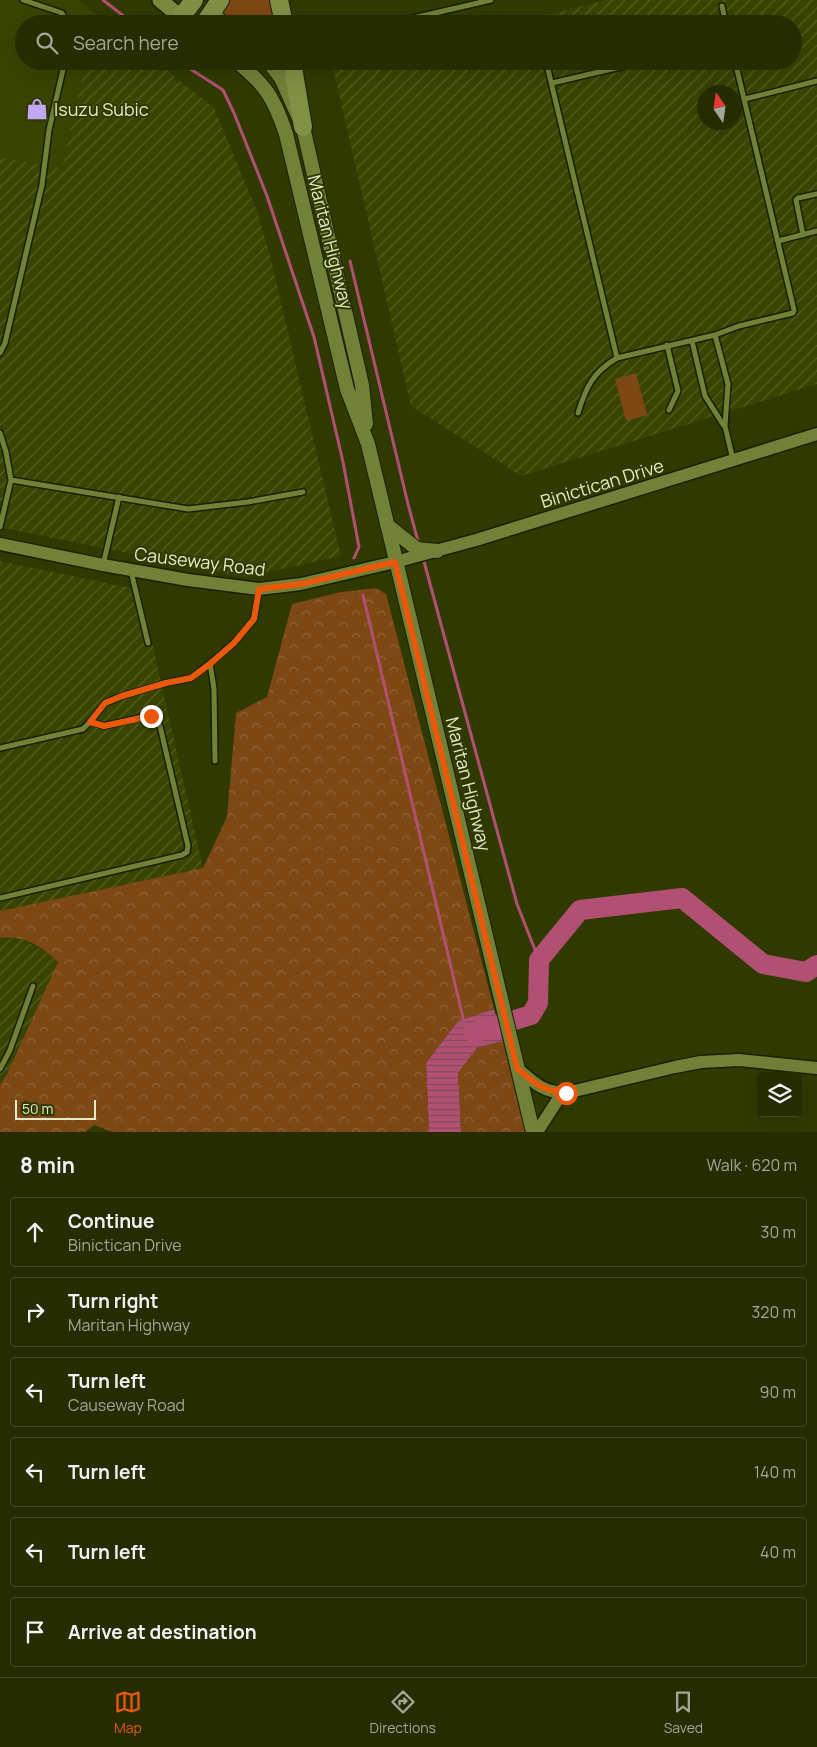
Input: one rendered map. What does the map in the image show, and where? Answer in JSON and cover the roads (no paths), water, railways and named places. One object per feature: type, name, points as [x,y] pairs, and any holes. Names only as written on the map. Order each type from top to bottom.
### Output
[{"type":"highway","points":[[188,15],[195,0]]},
{"type":"highway","points":[[279,0],[282,15]]},
{"type":"highway","points":[[294,70],[303,127]]},
{"type":"main road","points":[[160,0],[179,15]]},
{"type":"main road","points":[[195,0],[215,15]]},
{"type":"main road","name":"Maritan Highway","points":[[246,70],[277,108],[286,134],[347,389],[368,444]]},
{"type":"main road","name":"Maritan Highway","points":[[275,70],[281,78],[303,127],[362,386],[368,444],[395,562],[533,1132]]},
{"type":"main road","points":[[387,525],[417,549],[437,551]]},
{"type":"street","name":"Binictican Drive","points":[[395,562],[734,461],[817,434]]},
{"type":"street","name":"Causeway Road","points":[[0,544],[188,580],[259,589],[301,584],[395,562]]},
{"type":"street","points":[[517,1068],[543,1089],[566,1093],[701,1062],[739,1060],[817,1068]]},
{"type":"street","points":[[537,1132],[559,1098],[566,1093]]},
{"type":"lane","points":[[22,0],[62,13],[63,15]]},
{"type":"lane","points":[[427,15],[491,0]]},
{"type":"lane","points":[[722,6],[724,15]]},
{"type":"lane","points":[[0,353],[6,344],[42,185],[49,130],[64,70]]},
{"type":"lane","points":[[548,70],[617,358]]},
{"type":"lane","points":[[552,83],[608,70]]},
{"type":"lane","points":[[578,413],[591,380],[604,366],[617,358],[668,345],[715,336],[739,326],[793,314],[794,310],[738,70]]},
{"type":"lane","points":[[745,99],[817,81]]},
{"type":"lane","points":[[803,235],[796,200],[817,194]]},
{"type":"lane","points":[[778,241],[817,231]]},
{"type":"lane","points":[[715,336],[728,384],[724,426]]},
{"type":"lane","points":[[692,341],[705,396],[724,426],[734,461]]},
{"type":"lane","points":[[668,345],[678,391],[669,410]]},
{"type":"lane","points":[[0,433],[6,452],[11,480],[3,504],[0,527]]},
{"type":"lane","points":[[11,480],[188,509],[248,502],[303,492]]},
{"type":"lane","points":[[103,565],[119,497]]},
{"type":"lane","points":[[131,570],[148,643]]},
{"type":"lane","points":[[0,748],[83,728],[105,703],[166,683],[191,678],[234,643],[254,619],[259,589]]},
{"type":"lane","points":[[210,664],[214,689],[215,761]]},
{"type":"lane","points":[[0,898],[182,855],[187,852],[188,846],[160,726],[156,719],[151,716],[104,726],[90,722]]},
{"type":"lane","points":[[0,1069],[10,1050],[33,986]]},
{"type":"waterway","points":[[103,0],[122,15]]},
{"type":"waterway","points":[[192,70],[223,90],[234,113],[267,196],[314,337],[343,462],[359,547],[354,558]]},
{"type":"waterway","points":[[350,261],[419,545]]},
{"type":"waterway","points":[[423,558],[517,904],[539,960]]},
{"type":"waterway","points":[[363,595],[464,1022]]},
{"type":"waterway","points":[[473,1033],[531,1015],[538,1003],[539,960],[580,910],[682,898],[763,964],[806,972],[817,965]]},
{"type":"place","name":"Isuzu Subic","points":[[37,109]]}]
